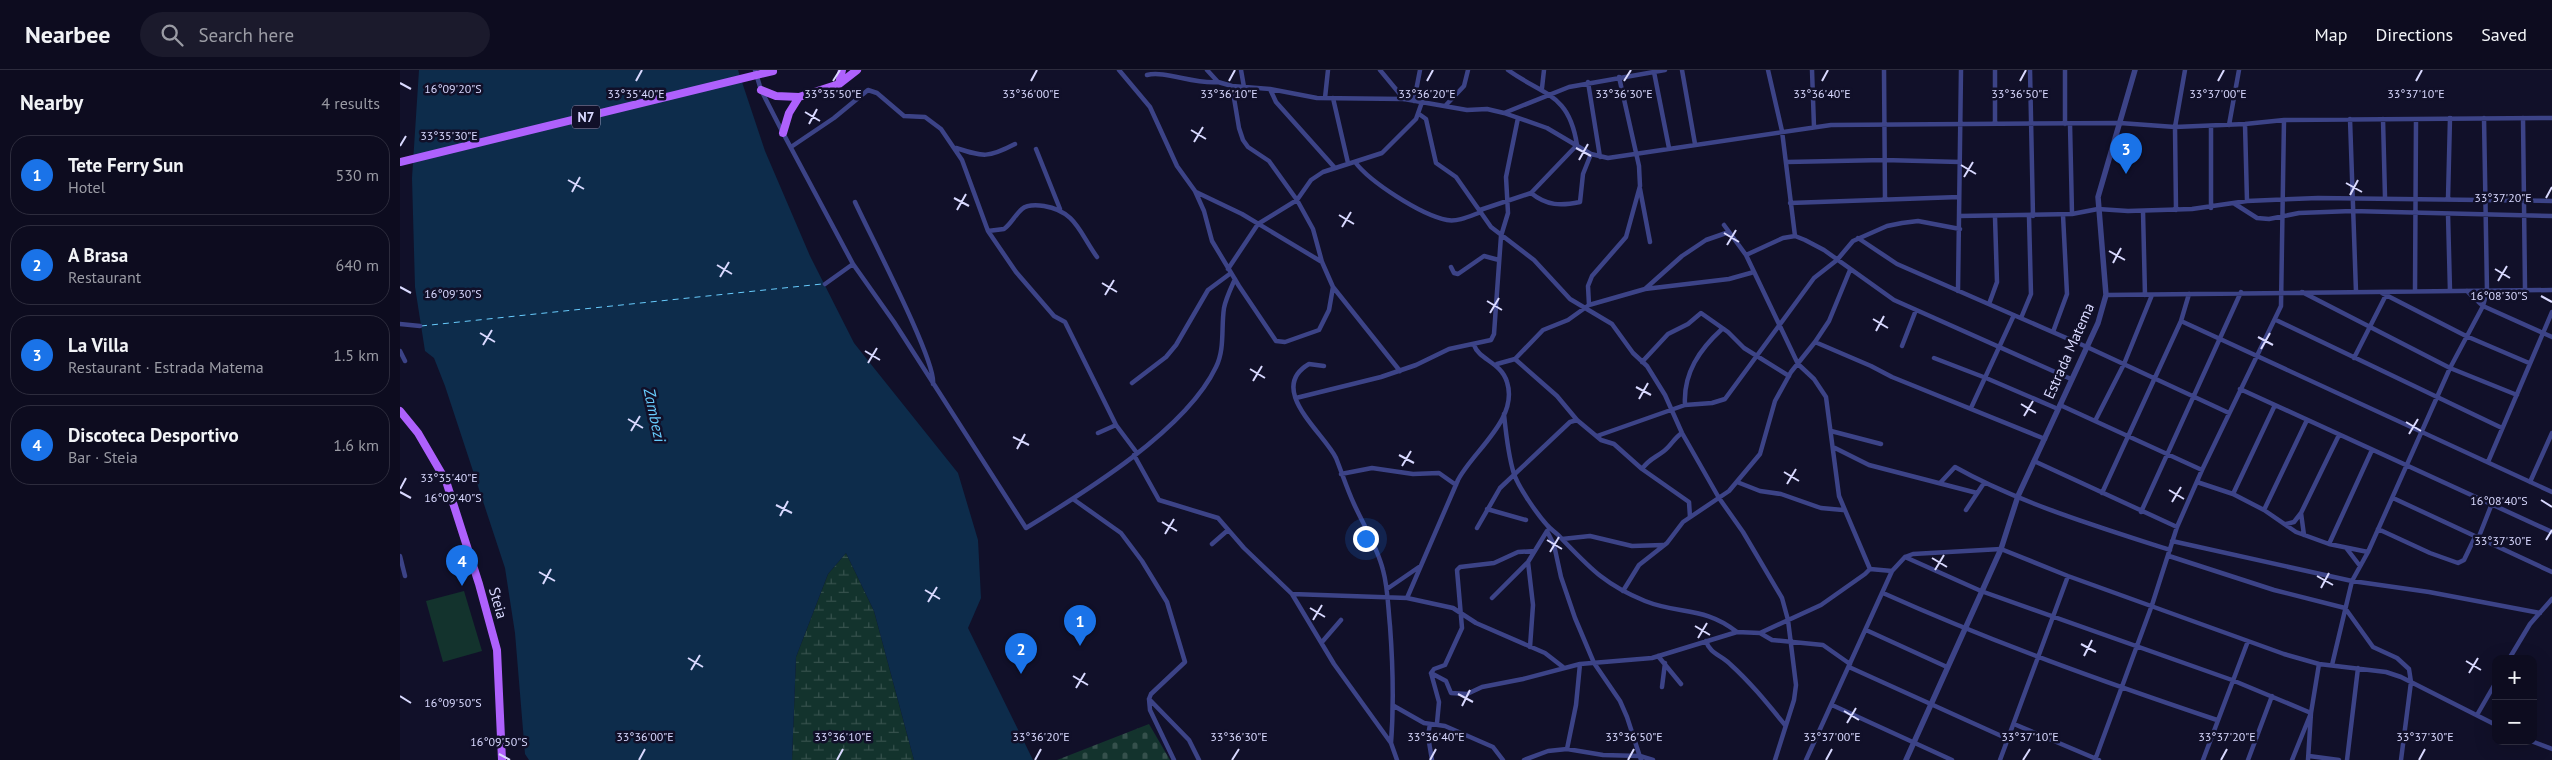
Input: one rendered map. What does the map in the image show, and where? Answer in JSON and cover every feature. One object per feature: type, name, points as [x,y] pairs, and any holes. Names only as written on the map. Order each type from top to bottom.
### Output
[{"type":"main road","name":"N7","points":[[400,162],[774,70]]},
{"type":"main road","points":[[839,84],[842,70]]},
{"type":"main road","points":[[762,90],[776,96],[799,97],[839,84],[857,70]]},
{"type":"main road","points":[[783,133],[789,113],[799,97]]},
{"type":"main road","name":"Steia","points":[[400,411],[418,433],[446,482],[479,584],[497,650],[502,760]]},
{"type":"street","points":[[755,70],[762,90],[783,133],[853,264],[1026,528],[1073,499],[1135,454],[1192,404],[1209,379],[1221,352],[1225,305],[1235,279]]},
{"type":"street","points":[[1119,70],[1150,107],[1177,166],[1195,192],[1204,211],[1212,241],[1269,334],[1280,343],[1319,330],[1329,310],[1334,287]]},
{"type":"street","points":[[1207,70],[1218,82]]},
{"type":"street","points":[[1240,70],[1244,87]]},
{"type":"street","points":[[1325,98],[1328,70]]},
{"type":"street","points":[[1380,70],[1404,100]]},
{"type":"street","points":[[1414,101],[1420,70]]},
{"type":"street","points":[[1446,105],[1464,86],[1468,70]]},
{"type":"street","points":[[1508,70],[1542,88],[1566,110],[1575,129],[1577,145]]},
{"type":"street","points":[[1542,88],[1544,70]]},
{"type":"street","points":[[1504,113],[1549,93],[1588,82],[1620,77],[1630,72],[1665,70]]},
{"type":"street","points":[[1682,70],[1696,144]]},
{"type":"street","points":[[1768,70],[1782,131],[1795,236]]},
{"type":"street","points":[[1812,70],[1814,126]]},
{"type":"street","points":[[1884,70],[1885,199]]},
{"type":"street","points":[[1958,291],[1961,70]]},
{"type":"street","points":[[1995,70],[1995,124]]},
{"type":"street","points":[[2021,318],[2031,294],[2030,70]]},
{"type":"street","points":[[2064,70],[2072,214]]},
{"type":"street","name":"Estrada Matema","points":[[1906,760],[2001,549],[2018,496],[2098,323],[2106,295],[2098,196],[2135,70]]},
{"type":"street","points":[[2176,210],[2175,127],[2186,70]]},
{"type":"street","points":[[2229,125],[2239,70]]},
{"type":"street","points":[[1654,72],[1669,148]]},
{"type":"street","points":[[1146,76],[1155,74],[1199,82],[1218,82],[1232,86],[1270,88],[1325,98],[1404,100],[1446,105],[1467,110],[1504,113],[1547,128],[1590,154],[1600,157],[1635,154],[1814,126],[1960,123],[2120,123],[2175,127],[2284,120],[2552,118]]},
{"type":"street","points":[[1620,77],[1639,166],[1640,186],[1650,242]]},
{"type":"street","points":[[1588,82],[1600,157]]},
{"type":"street","points":[[1232,86],[1238,128],[1243,140],[1248,147],[1269,161],[1297,200],[1318,241],[1322,262],[1334,287],[1400,371]]},
{"type":"street","points":[[1270,88],[1276,102],[1335,168]]},
{"type":"street","points":[[791,147],[834,118],[868,90],[877,93],[904,116],[925,117],[941,129],[956,148],[966,168],[988,231],[1016,272],[1054,316],[1065,322],[1116,425],[1135,454],[1159,500],[1215,516],[1292,594],[1334,664],[1391,743],[1397,760]]},
{"type":"street","points":[[1333,98],[1348,163]]},
{"type":"street","points":[[1132,383],[1171,351],[1208,290],[1230,271],[1258,224],[1297,200],[1311,180],[1348,163],[1382,153],[1419,114],[1422,102]]},
{"type":"street","points":[[1419,114],[1426,119],[1436,163],[1456,177],[1488,224],[1534,260],[1570,299],[1587,306],[1612,324],[1657,381],[1682,433],[1719,498],[1743,532],[1782,598],[1788,620],[1796,685],[1794,700],[1775,760]]},
{"type":"street","points":[[1296,398],[1400,371],[1449,348],[1488,342],[1494,334],[1501,236],[1508,213],[1506,176],[1518,118]]},
{"type":"street","points":[[2448,199],[2450,118]]},
{"type":"street","points":[[2332,665],[2352,581],[2368,552],[2393,498],[2450,368],[2483,306],[2487,291],[2484,118]]},
{"type":"street","points":[[2523,118],[2525,290]]},
{"type":"street","points":[[2350,119],[2356,292]]},
{"type":"street","points":[[2383,119],[2384,197]]},
{"type":"street","points":[[2014,724],[2096,760],[2152,606],[2177,528],[2256,356],[2276,320],[2283,292],[2284,120]]},
{"type":"street","points":[[2415,291],[2416,120]]},
{"type":"street","points":[[2245,124],[2247,201]]},
{"type":"street","points":[[2210,126],[2211,208]]},
{"type":"street","points":[[956,148],[981,156],[999,152],[1016,144]]},
{"type":"street","points":[[1354,162],[1367,175],[1390,192],[1441,218],[1457,220],[1531,193],[1577,145]]},
{"type":"street","points":[[1036,149],[1060,209]]},
{"type":"street","points":[[1531,193],[1540,201],[1552,205],[1580,202],[1583,174],[1590,154]]},
{"type":"street","points":[[1787,162],[1884,160],[1960,162]]},
{"type":"street","points":[[1587,306],[1588,286],[1592,276],[1626,237],[1640,186]]},
{"type":"street","points":[[1195,192],[1242,214],[1322,262]]},
{"type":"street","points":[[1790,203],[1959,197]]},
{"type":"street","points":[[1959,216],[2063,215],[2098,209],[2176,210],[2211,208],[2247,201],[2284,199],[2384,197],[2552,201]]},
{"type":"street","points":[[855,202],[916,330],[933,374],[933,384]]},
{"type":"street","points":[[2235,204],[2257,218],[2282,218],[2299,213],[2352,211],[2552,216]]},
{"type":"street","points":[[988,231],[1004,229],[1022,210],[1029,206],[1037,205],[1060,209],[1066,212],[1073,221],[1097,257]]},
{"type":"street","points":[[2143,211],[2145,295]]},
{"type":"street","points":[[2448,214],[2450,291]]},
{"type":"street","points":[[2053,332],[2067,294],[2063,215]]},
{"type":"street","points":[[1989,304],[1997,282],[1995,217]]},
{"type":"street","points":[[1597,436],[1673,411],[1685,405],[1712,404],[1726,398],[1814,278],[1838,260],[1858,238],[1887,226],[1918,221],[1960,229]]},
{"type":"street","points":[[1724,225],[1746,255],[1798,364],[1822,387],[1826,397],[1836,482],[1843,510],[1870,569]]},
{"type":"street","points":[[1645,289],[1682,256],[1706,240],[1729,232]]},
{"type":"street","points":[[1746,255],[1772,242],[1795,236],[1824,250],[1894,300],[2072,379]]},
{"type":"street","points":[[1858,238],[1897,264],[2053,332],[2229,413]]},
{"type":"street","points":[[1451,267],[1454,273],[1458,274],[1484,256],[1499,260]]},
{"type":"street","points":[[825,284],[853,264]]},
{"type":"street","points":[[1623,590],[1639,565],[1664,545],[1690,517],[1719,498],[1737,482],[1760,454],[1769,417],[1789,376],[1829,322],[1850,270]]},
{"type":"street","points":[[1497,364],[1514,359],[1543,330],[1568,320],[1587,306],[1645,289],[1729,279],[1754,272]]},
{"type":"street","points":[[2106,295],[2552,290]]},
{"type":"street","points":[[2467,291],[2483,306],[2552,337]]},
{"type":"street","points":[[2141,512],[2195,397],[2241,292]]},
{"type":"street","points":[[2302,292],[2450,368],[2517,395]]},
{"type":"street","points":[[2380,292],[2466,336],[2529,363]]},
{"type":"street","points":[[2102,493],[2181,321],[2189,294]]},
{"type":"street","points":[[2096,421],[2124,364],[2152,295]]},
{"type":"street","points":[[2354,358],[2386,295]]},
{"type":"street","points":[[1902,346],[1916,310]]},
{"type":"street","points":[[2488,462],[2552,312]]},
{"type":"street","points":[[1642,362],[1668,334],[1688,324],[1701,313],[1744,348],[1789,376]]},
{"type":"street","points":[[1971,408],[2001,347],[2014,315]]},
{"type":"street","points":[[2276,320],[2502,428]]},
{"type":"street","points":[[2181,321],[2552,492]]},
{"type":"street","points":[[400,324],[420,326]]},
{"type":"street","points":[[1685,405],[1684,396],[1694,362],[1699,352],[1722,329]]},
{"type":"street","points":[[1815,342],[1892,377],[2044,439]]},
{"type":"street","points":[[1407,598],[1419,567],[1466,466],[1494,435],[1504,414],[1508,382],[1497,364],[1478,351],[1474,345]]},
{"type":"street","points":[[400,351],[405,361]]},
{"type":"street","points":[[1934,358],[2096,421],[2202,470]]},
{"type":"street","points":[[1514,359],[1557,396],[1577,420],[1603,441],[1614,444],[1642,469],[1689,502],[1690,517]]},
{"type":"street","points":[[1324,366],[1309,364],[1303,368],[1294,385],[1296,398],[1308,423],[1330,448],[1383,568],[1388,598],[1394,706],[1391,743]]},
{"type":"street","points":[[2240,390],[2491,506],[2552,532]]},
{"type":"street","points":[[2233,494],[2274,405]]},
{"type":"street","points":[[1504,414],[1514,474],[1548,529],[1572,612],[1594,664],[1620,702],[1641,758]]},
{"type":"street","points":[[1477,528],[1500,488],[1570,422],[1577,420]]},
{"type":"street","points":[[2264,510],[2307,420]]},
{"type":"street","points":[[1098,433],[1116,425]]},
{"type":"street","points":[[1830,430],[1881,444]]},
{"type":"street","points":[[1642,469],[1650,458],[1666,450],[1672,441],[1682,433]]},
{"type":"street","points":[[2530,482],[2552,433]]},
{"type":"street","points":[[2286,524],[2294,522],[2301,513],[2339,435]]},
{"type":"street","points":[[2546,446],[2552,449]]},
{"type":"street","points":[[1833,447],[1869,465],[1941,482],[1977,493]]},
{"type":"street","points":[[2329,544],[2372,450]]},
{"type":"street","points":[[2034,461],[2177,528]]},
{"type":"street","points":[[1941,482],[1955,467],[1984,483],[2079,520],[2170,550]]},
{"type":"street","points":[[1341,474],[1372,468],[1413,474],[1436,473],[1442,474],[1456,485]]},
{"type":"street","points":[[1737,482],[1760,491],[1781,494],[1824,509],[1843,510]]},
{"type":"street","points":[[2197,482],[2233,494],[2264,510],[2304,535],[2347,549],[2368,552]]},
{"type":"street","points":[[1966,510],[1984,483]]},
{"type":"street","points":[[2393,498],[2552,572]]},
{"type":"street","points":[[1073,499],[1126,538],[1168,602],[1185,662],[1151,694],[1149,699],[1150,710],[1174,760]]},
{"type":"street","points":[[2378,529],[2430,553],[2458,563],[2464,560],[2491,506]]},
{"type":"street","points":[[1487,509],[1526,520]]},
{"type":"street","points":[[2301,513],[2304,535]]},
{"type":"street","points":[[1548,529],[1562,539],[1587,566],[1623,590],[1668,608],[1703,612],[1738,632]]},
{"type":"street","points":[[1492,598],[1528,562],[1548,529]]},
{"type":"street","points":[[1212,544],[1228,530]]},
{"type":"street","points":[[1562,539],[1592,536],[1630,546],[1664,545]]},
{"type":"street","points":[[2172,541],[2352,581],[2429,592],[2540,613]]},
{"type":"street","points":[[1806,760],[1892,571],[1905,557],[1913,554],[2001,549],[2068,576],[2248,641],[2319,664],[2386,672],[2492,723]]},
{"type":"street","points":[[2347,549],[2360,566]]},
{"type":"street","points":[[1431,673],[1434,669],[1444,666],[1448,661],[1461,632],[1462,613],[1458,568],[1494,563],[1518,552],[1535,552]]},
{"type":"street","points":[[400,556],[405,576]]},
{"type":"street","points":[[2169,556],[2274,590],[2345,608],[2373,647],[2404,664],[2409,669],[2410,682],[2400,760]]},
{"type":"street","points":[[1905,557],[1981,591],[2232,680],[2311,713]]},
{"type":"street","points":[[1528,562],[1532,605],[1530,647]]},
{"type":"street","points":[[1387,589],[1419,567]]},
{"type":"street","points":[[1431,673],[1446,681],[1451,692],[1467,694],[1482,687],[1516,681],[1564,667],[1658,656],[1738,632],[1760,633],[1821,605],[1870,569]]},
{"type":"street","points":[[1870,569],[1892,571]]},
{"type":"street","points":[[2000,760],[2068,576]]},
{"type":"street","points":[[1883,593],[1964,629],[2039,658],[2121,688],[2218,720]]},
{"type":"street","points":[[1292,594],[1407,598],[1453,608],[1476,622],[1546,653],[1564,667]]},
{"type":"street","points":[[2511,655],[2530,624],[2552,599]]},
{"type":"street","points":[[1322,642],[1341,620]]},
{"type":"street","points":[[1866,630],[1947,668]]},
{"type":"street","points":[[1760,633],[1772,640],[1823,645],[1850,666],[2008,739]]},
{"type":"street","points":[[1706,641],[1710,651],[1727,660],[1751,683],[1785,725]]},
{"type":"street","points":[[2203,760],[2248,641]]},
{"type":"street","points":[[1658,656],[1681,684]]},
{"type":"street","points":[[1662,687],[1664,663]]},
{"type":"street","points":[[1567,749],[1576,705],[1580,664]]},
{"type":"street","points":[[2319,664],[2311,713],[2309,758],[2339,760]]},
{"type":"street","points":[[2347,760],[2358,668]]},
{"type":"street","points":[[1664,673],[1671,670]]},
{"type":"street","points":[[1431,673],[1438,702],[1436,723]]},
{"type":"street","points":[[2477,715],[2492,689]]},
{"type":"street","points":[[2248,760],[2272,696]]},
{"type":"street","points":[[1149,699],[1189,740],[1199,760]]},
{"type":"street","points":[[1832,705],[1952,760]]},
{"type":"street","points":[[1394,706],[1430,724],[1436,723],[1493,747],[1503,760]]},
{"type":"street","points":[[2292,760],[2311,713]]},
{"type":"street","points":[[1430,724],[1428,736],[1432,760]]},
{"type":"street","points":[[2537,743],[2552,749]]},
{"type":"street","points":[[1524,760],[1548,751],[1567,749],[1653,760]]},
{"type":"green space","points":[[846,553],[874,611],[914,760],[792,760],[796,657],[828,574]]},
{"type":"green space","points":[[464,591],[482,651],[443,662],[426,601]]},
{"type":"green space","points":[[1149,724],[1170,760],[1057,760]]},
{"type":"water","name":"Zambezi","points":[[419,70],[738,70],[765,151],[810,256],[854,343],[958,473],[978,540],[981,598],[968,628],[1033,760],[914,760],[874,611],[846,553],[828,574],[796,657],[792,760],[529,760],[525,754],[515,633],[505,568],[445,386],[434,358],[425,351],[415,287],[412,178]]},
{"type":"ferry route","points":[[421,326],[822,284]]},
{"type":"place","name":"La Villa","points":[[2126,174]]},
{"type":"place","name":"Discoteca Desportivo","points":[[462,586]]},
{"type":"place","name":"Tete Ferry Sun","points":[[1080,646]]},
{"type":"place","name":"A Brasa","points":[[1021,674]]}]
